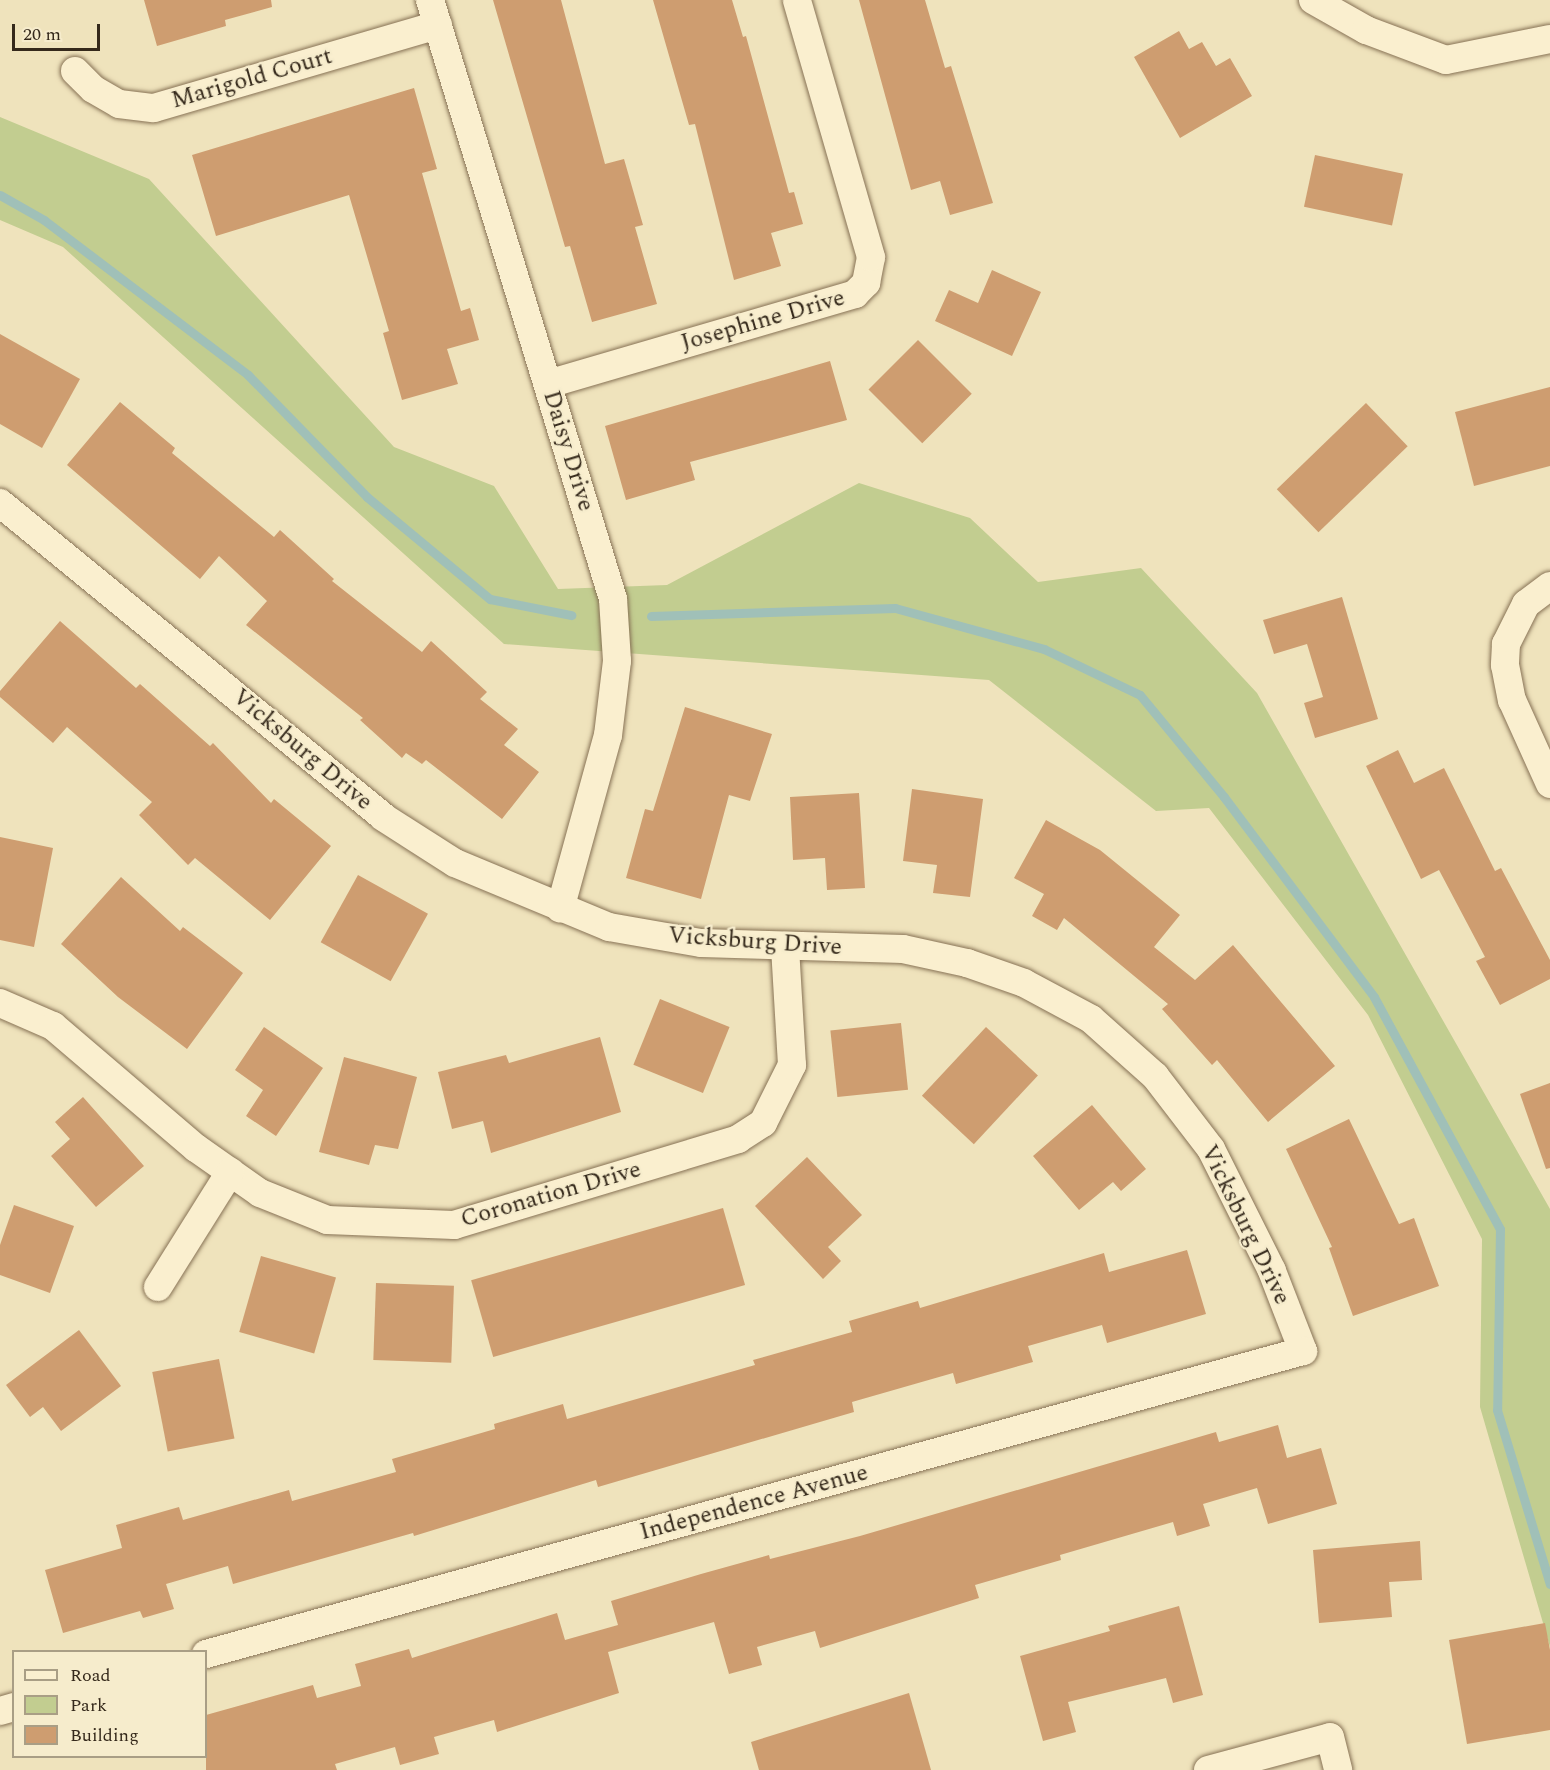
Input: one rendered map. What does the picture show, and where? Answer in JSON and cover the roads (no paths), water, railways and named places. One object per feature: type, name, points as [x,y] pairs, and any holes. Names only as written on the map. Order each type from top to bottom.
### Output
[{"type":"street","name":"Josephine Drive","points":[[548,384],[855,294],[866,283],[871,257],[797,0]]},
{"type":"street","points":[[1313,0],[1366,30],[1446,60],[1550,39]]},
{"type":"street","name":"Daisy Drive","points":[[434,13],[613,599],[617,661],[608,735],[560,909]]},
{"type":"street","name":"Marigold Court","points":[[75,70],[93,89],[119,104],[153,108],[434,13]]},
{"type":"street","name":"Vicksburg Drive","points":[[0,503],[383,817],[455,863],[560,909],[609,927],[701,943],[903,949],[967,963],[1024,983],[1091,1019],[1155,1076],[1211,1149],[1272,1271],[1303,1351]]},
{"type":"street","points":[[1550,586],[1526,604],[1506,644],[1505,665],[1512,700],[1550,784]]},
{"type":"street","name":"Coronation Drive","points":[[0,1003],[53,1026],[196,1148],[260,1193],[327,1220],[454,1225],[738,1139],[764,1123],[792,1065],[785,946]]},
{"type":"street","points":[[158,1287],[230,1172]]},
{"type":"street","name":"Independence Avenue","points":[[207,1654],[1303,1351]]},
{"type":"street","points":[[1208,1770],[1330,1737],[1338,1770]]},
{"type":"waterway","points":[[0,195],[44,220],[248,375],[367,497],[490,599],[571,615]]},
{"type":"waterway","points":[[651,616],[895,608],[1044,649],[1140,695],[1224,797],[1374,997],[1500,1229],[1497,1410],[1550,1584]]}]
